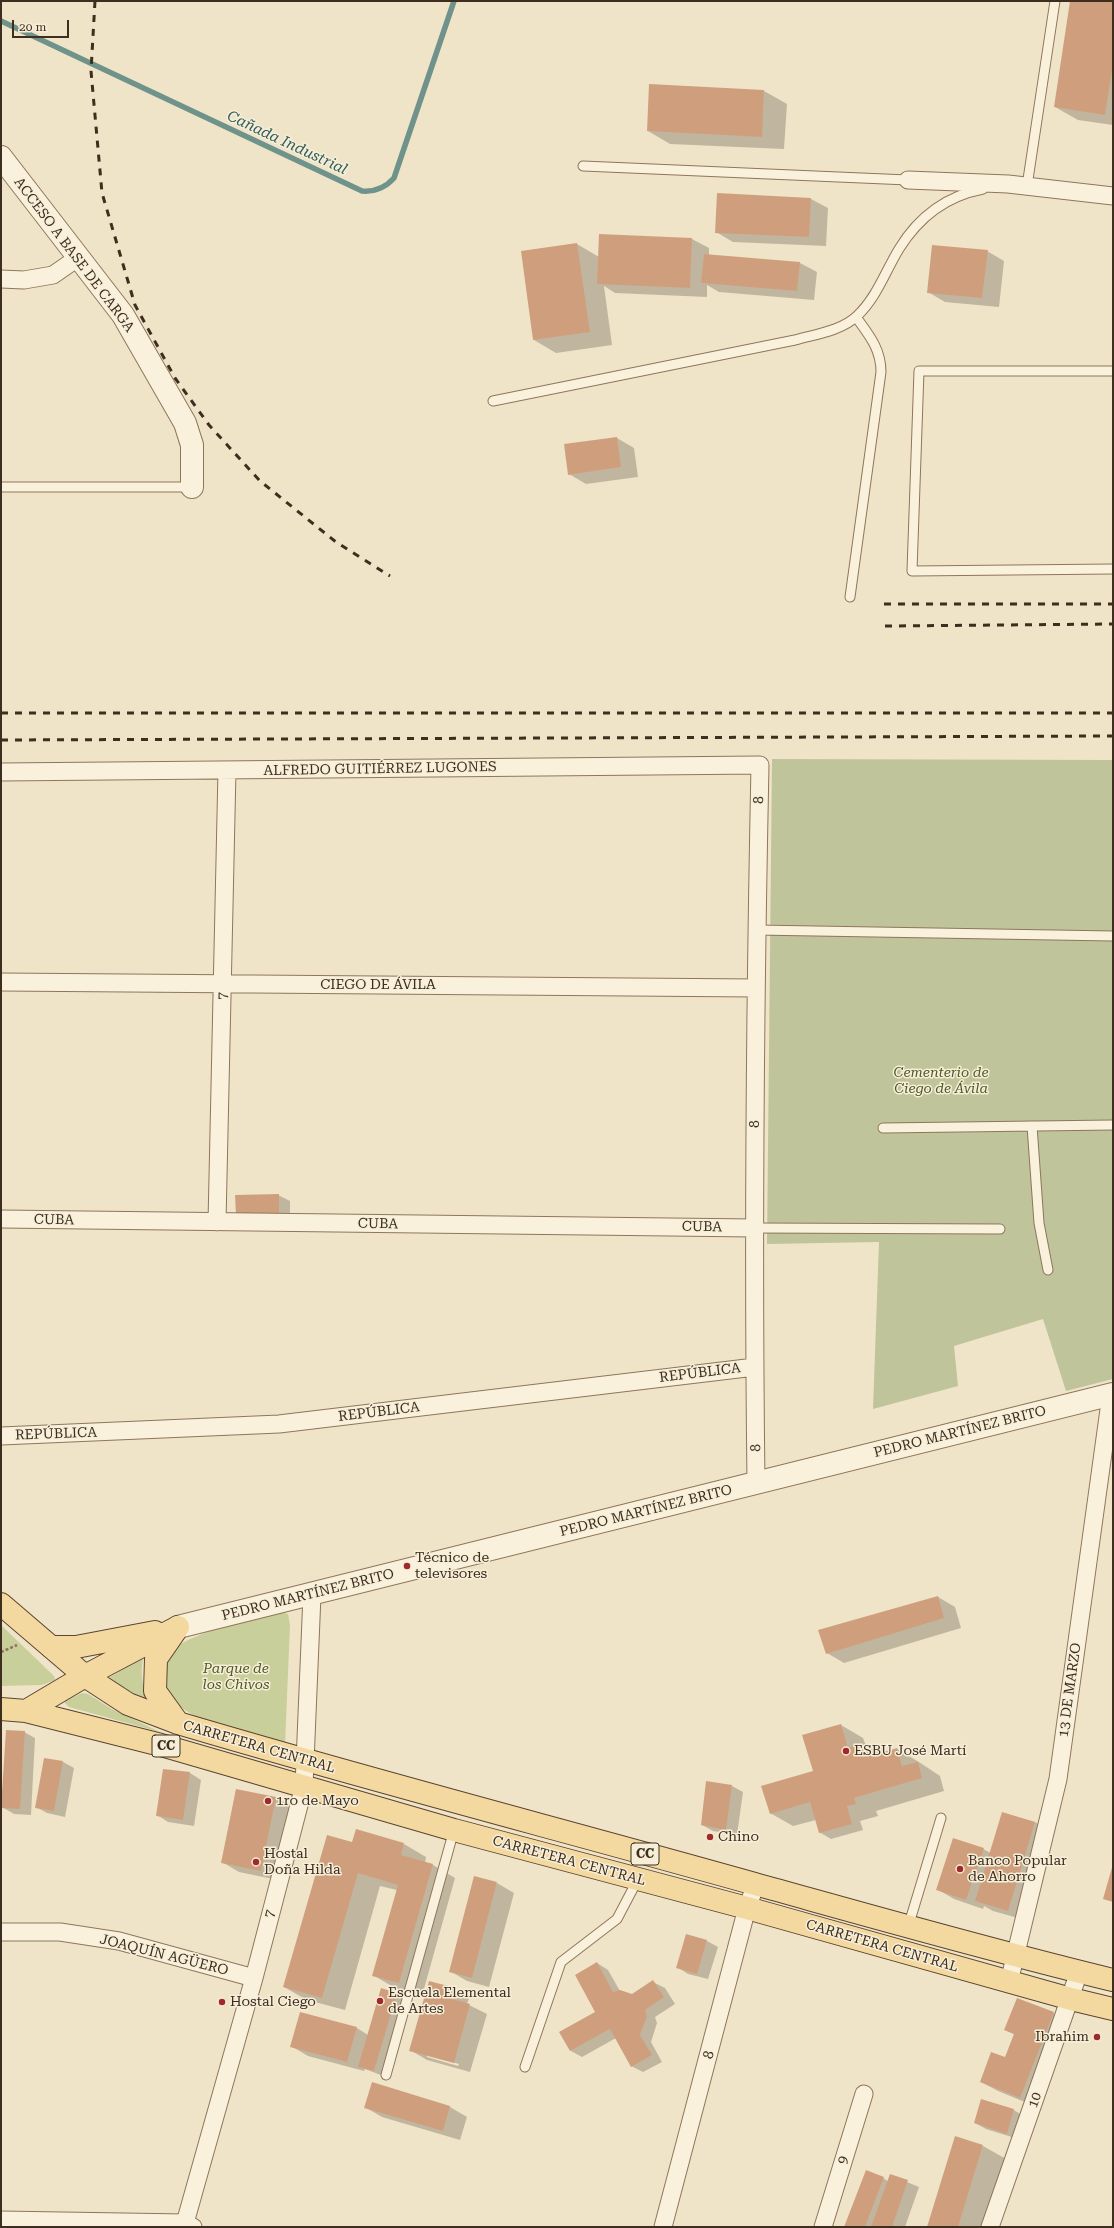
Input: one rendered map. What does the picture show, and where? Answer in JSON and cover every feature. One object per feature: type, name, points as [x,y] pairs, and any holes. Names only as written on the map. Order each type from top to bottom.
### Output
[{"type":"main road","name":"CC","points":[[1,1604],[37,1637],[85,1676]]},
{"type":"main road","points":[[51,1647],[76,1647],[178,1627]]},
{"type":"main road","points":[[26,1712],[85,1676],[178,1627]]},
{"type":"main road","points":[[178,1627],[156,1659],[155,1692],[178,1723]]},
{"type":"main road","name":"CARRETERA CENTRAL","points":[[85,1676],[128,1704],[178,1723],[304,1760],[756,1884],[908,1928],[1113,1980]]},
{"type":"main road","name":"CC","points":[[1,1709],[26,1712]]},
{"type":"main road","name":"CARRETERA CENTRAL","points":[[26,1712],[161,1745],[454,1830],[747,1908],[1009,1982],[1113,2009]]},
{"type":"street","name":"ACCESO A BASE DE CARGA","points":[[1,157],[123,315],[185,423],[192,445],[192,487]]},
{"type":"street","points":[[908,180],[1008,184],[1113,196]]},
{"type":"street","points":[[1,279],[24,280],[53,275],[79,257]]},
{"type":"street","name":"ALFREDO GUITIÉRREZ LUGONES","points":[[1,772],[760,765]]},
{"type":"street","name":"8","points":[[756,1483],[754,1228],[756,930],[760,765]]},
{"type":"street","name":"7","points":[[217,1222],[227,770]]},
{"type":"street","name":"CIEGO DE ÁVILA","points":[[1,982],[223,985],[756,988]]},
{"type":"street","name":"CUBA","points":[[1,1219],[754,1228]]},
{"type":"street","name":"REPÚBLICA","points":[[1,1436],[279,1424],[755,1367]]},
{"type":"street","name":"PEDRO MARTÍNEZ BRITO","points":[[178,1627],[312,1595],[1112,1394]]},
{"type":"street","name":"13 DE MARZO","points":[[1009,1982],[1058,1779],[1112,1394]]},
{"type":"street","name":"7","points":[[188,2226],[304,1786],[312,1595]]},
{"type":"street","name":"8","points":[[663,2227],[747,1908],[756,1884]]},
{"type":"street","name":"JOAQUÍN AGÜERO","points":[[1,1932],[60,1932],[119,1941],[254,1978]]},
{"type":"street","name":"10","points":[[990,2227],[1071,1999],[1079,1972]]},
{"type":"street","name":"9","points":[[823,2227],[864,2094]]},
{"type":"street","points":[[1,2220],[188,2226]]},
{"type":"lane","points":[[1027,186],[1056,1]]},
{"type":"lane","points":[[583,166],[908,180]]},
{"type":"lane","points":[[493,401],[795,340],[836,329],[856,317],[874,297],[899,248],[927,214],[951,198],[971,191],[1008,184]]},
{"type":"lane","points":[[850,597],[881,372],[881,360],[877,347],[856,317]]},
{"type":"lane","points":[[1113,371],[919,371],[912,571],[1113,569]]},
{"type":"lane","points":[[1,487],[192,487]]},
{"type":"lane","points":[[756,930],[1113,936]]},
{"type":"lane","points":[[883,1128],[1113,1125]]},
{"type":"lane","points":[[1032,1126],[1039,1223],[1048,1270]]},
{"type":"lane","points":[[754,1228],[1000,1229]]},
{"type":"lane","points":[[908,1928],[941,1818]]},
{"type":"lane","points":[[386,2075],[454,1830]]},
{"type":"lane","points":[[525,2067],[561,1962],[617,1919],[638,1879]]},
{"type":"green space","name":"Cementerio de Ciego de Ávila","points":[[772,759],[1113,760],[1113,1379],[1066,1391],[1043,1319],[954,1346],[958,1386],[873,1409],[879,1242],[767,1244]]},
{"type":"green space","name":"Parque de los Chivos","points":[[282,1612],[288,1614],[290,1625],[285,1745],[235,1732],[199,1718],[188,1712],[171,1697],[164,1682],[164,1661],[171,1651],[199,1635],[236,1623]]},
{"type":"green space","points":[[1,1625],[54,1676],[55,1680],[42,1685],[1,1686]]},
{"type":"green space","points":[[143,1658],[143,1682],[146,1693],[152,1704],[109,1679]]},
{"type":"green space","points":[[82,1693],[88,1694],[112,1709],[160,1732],[69,1707],[65,1703],[65,1701]]},
{"type":"building","points":[[1070,1],[1113,1],[1113,64],[1105,115],[1054,107]]},
{"type":"building","points":[[649,84],[764,90],[762,137],[647,131]]},
{"type":"building","points":[[717,193],[811,198],[809,237],[715,233]]},
{"type":"building","points":[[599,234],[692,238],[690,288],[597,284]]},
{"type":"building","points":[[577,243],[590,332],[533,340],[521,251]]},
{"type":"building","points":[[932,245],[988,250],[982,298],[927,293]]},
{"type":"building","points":[[704,254],[800,262],[797,291],[701,283]]},
{"type":"building","points":[[617,437],[621,467],[568,475],[564,444]]},
{"type":"building","points":[[279,1194],[279,1214],[236,1215],[235,1195]]},
{"type":"building","points":[[938,1596],[944,1618],[826,1654],[818,1630]]},
{"type":"building","points":[[841,1724],[848,1748],[861,1744],[863,1751],[880,1746],[882,1753],[897,1748],[902,1766],[918,1762],[922,1778],[854,1798],[856,1804],[847,1806],[852,1824],[819,1833],[810,1802],[770,1814],[761,1786],[813,1771],[802,1735]]},
{"type":"building","points":[[6,1730],[25,1731],[20,1809],[1,1808]]},
{"type":"building","points":[[44,1758],[63,1761],[54,1811],[35,1808]]},
{"type":"building","points":[[163,1769],[190,1772],[183,1820],[156,1816]]},
{"type":"building","points":[[706,1781],[732,1785],[726,1830],[701,1825]]},
{"type":"building","points":[[236,1789],[276,1797],[261,1871],[221,1863]]},
{"type":"building","points":[[1002,1812],[1035,1822],[1008,1911],[975,1901]]},
{"type":"building","points":[[356,1829],[404,1843],[401,1855],[433,1864],[399,1983],[372,1976],[398,1885],[358,1873],[322,1998],[283,1987],[327,1835],[352,1842]]},
{"type":"building","name":"Banco Popular de Ahorro","points":[[953,1838],[984,1848],[966,1900],[936,1890]]},
{"type":"building","points":[[1113,1864],[1113,1902],[1103,1899]]},
{"type":"building","points":[[474,1876],[497,1882],[472,1978],[449,1972]]},
{"type":"building","points":[[686,1934],[707,1940],[697,1974],[676,1968]]},
{"type":"building","points":[[597,1962],[613,1992],[620,1990],[632,1994],[653,1980],[664,1997],[645,2010],[647,2016],[640,2035],[652,2055],[631,2067],[610,2029],[570,2051],[559,2032],[595,2012],[575,1975]]},
{"type":"building","points":[[429,1981],[452,1987],[449,1998],[470,2004],[454,2063],[409,2051]]},
{"type":"building","points":[[381,1988],[397,1993],[374,2071],[358,2067]]},
{"type":"building","points":[[1017,1998],[1054,2012],[1020,2098],[980,2082],[991,2052],[1005,2057],[1014,2034],[1004,2030]]},
{"type":"building","points":[[300,2012],[357,2027],[347,2062],[290,2047]]},
{"type":"building","points":[[372,2082],[450,2106],[443,2131],[364,2108]]},
{"type":"building","points":[[981,2099],[1014,2109],[1007,2134],[974,2123]]},
{"type":"building","points":[[955,2136],[983,2145],[958,2227],[927,2227]]},
{"type":"building","points":[[866,2170],[884,2177],[865,2227],[844,2227]]},
{"type":"building","points":[[890,2174],[908,2180],[892,2227],[871,2227]]},
{"type":"waterway","name":"Cañada Industrial","points":[[1,21],[362,191],[371,191],[380,188],[394,178],[454,1]]},
{"type":"railway","points":[[95,1],[91,71],[102,193],[135,305],[175,378],[209,425],[260,481],[336,542],[390,576]]},
{"type":"railway","points":[[884,604],[1113,604]]},
{"type":"railway","points":[[885,626],[1113,624]]},
{"type":"railway","points":[[1,713],[1113,713]]},
{"type":"railway","points":[[1,740],[1113,736]]},
{"type":"place","name":"Técnico de televisores","points":[[407,1566]]},
{"type":"place","name":"ESBU José Martí","points":[[846,1751]]},
{"type":"place","name":"1ro de Mayo","points":[[268,1801]]},
{"type":"place","name":"Chino","points":[[710,1837]]},
{"type":"place","name":"Hostal Doña Hilda","points":[[256,1862]]},
{"type":"place","name":"Banco Popular de Ahorro","points":[[960,1869]]},
{"type":"place","name":"Escuela Elemental de Artes","points":[[380,2001]]},
{"type":"place","name":"Hostal Ciego","points":[[222,2002]]},
{"type":"place","name":"Ibrahim","points":[[1097,2037]]}]
